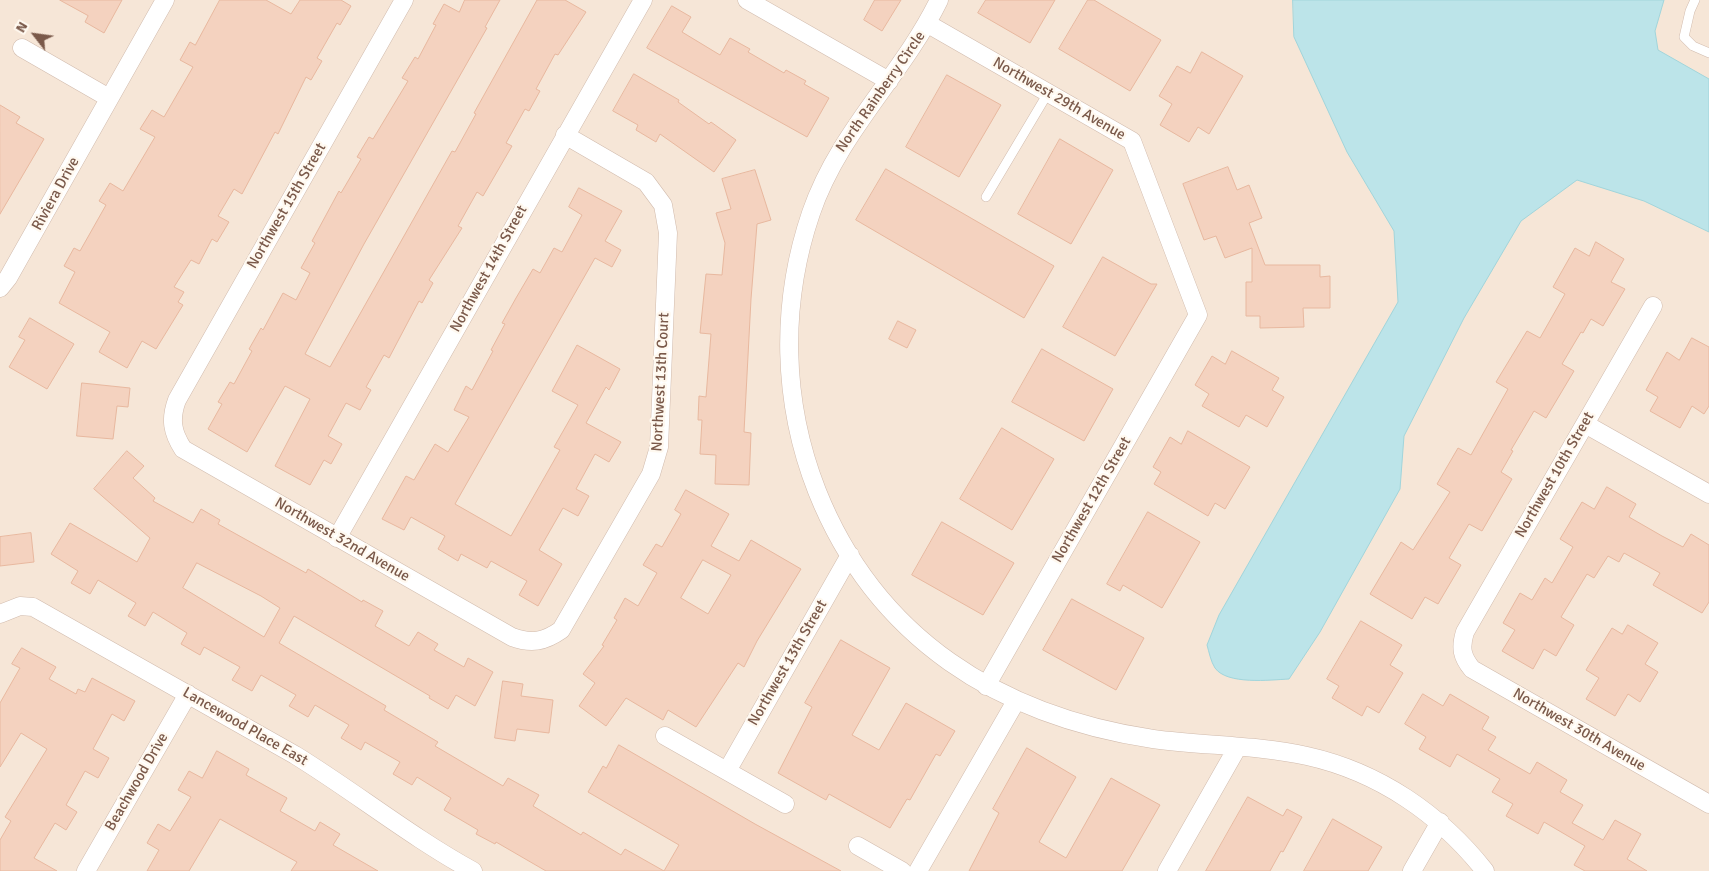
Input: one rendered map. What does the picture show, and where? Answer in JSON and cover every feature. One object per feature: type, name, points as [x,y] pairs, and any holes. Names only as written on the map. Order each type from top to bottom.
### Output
[{"type":"street","name":"Riviera Drive","points":[[0,288],[8,278],[165,0]]},
{"type":"street","name":"Northwest 15th Street","points":[[172,412],[177,400],[404,0]]},
{"type":"street","name":"Northwest 14th Street","points":[[337,538],[564,135],[643,0]]},
{"type":"street","points":[[746,0],[889,80]]},
{"type":"street","name":"North Rainberry Circle","points":[[939,0],[928,24],[849,135],[829,169],[811,212],[803,238],[790,301],[790,378],[796,423],[808,467],[825,510],[850,555],[867,580],[896,615],[930,647],[986,686],[1016,701],[1078,724],[1108,731],[1154,739],[1308,756],[1347,768],[1384,784],[1418,805],[1440,822],[1469,850],[1485,871]]},
{"type":"street","name":"Northwest 29th Avenue","points":[[928,24],[1132,141],[1198,315]]},
{"type":"street","points":[[22,48],[109,98]]},
{"type":"street","name":"Northwest 13th Court","points":[[538,642],[550,638],[561,630],[651,474],[659,447],[668,233],[663,205],[646,182],[564,135]]},
{"type":"street","name":"Northwest 10th Street","points":[[1461,645],[1465,632],[1653,306]]},
{"type":"street","name":"Northwest 12th Street","points":[[986,686],[1198,315]]},
{"type":"street","name":"Northwest 32nd Avenue","points":[[172,412],[172,426],[176,438],[183,449],[512,636],[524,641],[538,642]]},
{"type":"street","points":[[1585,424],[1709,494]]},
{"type":"street","name":"Northwest 13th Street","points":[[727,771],[850,555]]},
{"type":"street","name":"Lancewood Place East","points":[[4,611],[20,606],[33,607],[333,778],[418,838],[473,871]]},
{"type":"street","name":"Northwest 30th Avenue","points":[[1461,645],[1463,659],[1472,670],[1709,804]]},
{"type":"street","name":"Beachwood Drive","points":[[86,871],[188,694]]},
{"type":"street","points":[[918,871],[1016,701]]},
{"type":"street","points":[[666,736],[785,804]]},
{"type":"street","points":[[1167,871],[1237,748]]},
{"type":"street","points":[[1412,871],[1440,822]]},
{"type":"street","points":[[858,846],[902,871]]},
{"type":"lane","points":[[1695,0],[1690,11],[1684,37],[1693,46],[1709,53]]},
{"type":"lane","points":[[986,197],[1048,93]]},
{"type":"shaded area","points":[[0,0],[1709,0],[1709,871],[0,871]]},
{"type":"water","points":[[1293,0],[1664,0],[1655,31],[1658,50],[1709,79],[1709,232],[1644,201],[1577,180],[1521,221],[1464,318],[1404,436],[1400,489],[1320,632],[1289,679],[1249,680],[1229,677],[1215,668],[1207,645],[1219,615],[1398,302],[1394,231],[1347,152],[1294,37]]},
{"type":"building","points":[[60,0],[122,0],[104,33],[85,22],[88,16]]},
{"type":"building","points":[[220,0],[266,0],[291,14],[300,0],[341,0],[351,6],[340,25],[337,23],[317,58],[322,61],[311,80],[306,77],[278,134],[275,132],[242,194],[234,189],[218,216],[229,222],[217,242],[212,239],[199,264],[191,260],[174,287],[184,292],[178,302],[183,305],[156,349],[142,341],[127,368],[99,352],[110,332],[59,303],[75,272],[64,266],[74,248],[80,251],[106,205],[99,201],[110,183],[123,191],[155,137],[140,129],[152,110],[164,117],[193,67],[180,60],[190,42],[195,45]]},
{"type":"building","points":[[465,0],[500,0],[485,27],[487,28],[364,244],[305,354],[330,367],[452,151],[455,152],[476,114],[474,113],[537,0],[565,0],[586,12],[558,55],[555,54],[536,89],[540,91],[529,111],[525,109],[506,143],[512,146],[483,196],[477,192],[458,226],[462,228],[429,280],[433,283],[422,303],[419,301],[389,358],[384,355],[366,387],[371,390],[360,410],[346,403],[328,436],[342,444],[331,464],[324,460],[310,485],[275,466],[310,399],[285,386],[247,452],[208,429],[222,404],[218,402],[230,382],[234,384],[252,351],[249,349],[261,328],[263,330],[283,293],[296,300],[310,273],[301,268],[315,243],[312,241],[339,191],[341,193],[361,159],[357,157],[369,137],[373,139],[408,81],[402,78],[415,57],[418,59],[436,25],[433,24],[444,4],[459,12]]},
{"type":"building","points":[[875,0],[901,0],[882,31],[864,20]]},
{"type":"building","points":[[986,0],[1055,0],[1030,43],[978,13]]},
{"type":"building","points":[[1088,0],[1094,0],[1161,40],[1130,91],[1059,49]]},
{"type":"building","points":[[672,6],[691,17],[682,32],[720,55],[730,38],[750,49],[748,52],[784,73],[786,70],[806,81],[804,84],[829,98],[807,137],[647,48]]},
{"type":"building","points":[[1202,52],[1243,76],[1209,134],[1198,127],[1189,142],[1160,125],[1172,104],[1159,96],[1177,66],[1190,73]]},
{"type":"building","points":[[634,74],[679,100],[678,102],[709,124],[711,122],[736,140],[714,172],[660,134],[656,142],[636,130],[638,125],[613,111]]},
{"type":"building","points":[[947,75],[1001,105],[959,177],[906,147]]},
{"type":"building","points":[[0,105],[20,117],[16,123],[44,139],[0,214]]},
{"type":"building","points":[[1060,139],[1113,170],[1071,244],[1018,214]]},
{"type":"building","points":[[1228,167],[1237,190],[1249,185],[1262,218],[1249,223],[1265,265],[1320,265],[1320,277],[1330,276],[1330,308],[1303,308],[1304,327],[1260,328],[1260,316],[1246,316],[1246,282],[1252,282],[1252,248],[1225,258],[1216,236],[1204,240],[1183,184]]},
{"type":"building","points":[[886,169],[1054,266],[1024,318],[856,220]]},
{"type":"building","points":[[755,170],[771,220],[757,224],[744,432],[751,433],[749,485],[715,484],[716,455],[700,454],[702,420],[698,420],[699,396],[706,397],[711,334],[700,333],[706,274],[722,275],[725,243],[716,213],[731,209],[722,179]]},
{"type":"building","points":[[579,188],[622,211],[605,241],[621,250],[612,267],[595,258],[455,504],[511,536],[560,450],[554,447],[578,405],[552,391],[577,345],[620,369],[609,390],[606,387],[586,423],[621,442],[609,462],[595,454],[576,489],[589,496],[578,516],[563,508],[539,550],[562,564],[538,606],[519,595],[527,581],[491,561],[487,568],[461,554],[458,561],[438,549],[445,536],[411,517],[404,530],[382,519],[406,476],[414,480],[435,444],[448,452],[469,417],[454,410],[466,386],[472,390],[493,351],[491,350],[505,324],[502,323],[533,269],[540,273],[554,248],[562,252],[582,215],[569,207]]},
{"type":"building","points":[[1596,242],[1624,259],[1611,282],[1625,289],[1603,326],[1591,319],[1583,333],[1581,332],[1562,364],[1574,371],[1546,418],[1534,411],[1511,450],[1513,451],[1501,472],[1512,479],[1482,531],[1469,524],[1449,558],[1461,565],[1438,604],[1425,597],[1412,619],[1370,594],[1401,542],[1413,550],[1450,492],[1437,484],[1458,448],[1471,455],[1508,389],[1496,382],[1527,331],[1540,338],[1565,294],[1553,287],[1575,248],[1589,256]]},
{"type":"building","points":[[1103,257],[1151,284],[1157,284],[1115,356],[1063,327]]},
{"type":"building","points":[[30,318],[74,344],[47,389],[9,367],[25,340],[19,337]]},
{"type":"building","points":[[898,321],[916,330],[907,348],[889,339]]},
{"type":"building","points":[[1692,338],[1709,347],[1709,406],[1704,414],[1692,406],[1680,428],[1650,411],[1658,397],[1646,390],[1667,352],[1679,360]]},
{"type":"building","points":[[1042,349],[1113,389],[1084,441],[1012,402]]},
{"type":"building","points":[[1232,351],[1279,378],[1272,390],[1284,397],[1267,427],[1246,415],[1239,427],[1202,406],[1209,394],[1195,385],[1212,356],[1225,364]]},
{"type":"building","points":[[82,383],[130,388],[128,407],[117,406],[113,439],[77,436]]},
{"type":"building","points":[[1002,428],[1054,459],[1012,530],[960,499]]},
{"type":"building","points":[[1188,431],[1250,467],[1225,509],[1215,503],[1208,516],[1154,484],[1161,472],[1153,467],[1170,437],[1181,444]]},
{"type":"building","points":[[127,451],[144,466],[133,478],[155,498],[153,501],[193,523],[201,509],[220,520],[218,524],[306,573],[308,569],[362,602],[363,600],[383,611],[375,626],[409,646],[418,632],[438,644],[434,650],[464,667],[468,658],[493,672],[475,706],[456,695],[448,709],[429,698],[430,696],[294,616],[279,643],[386,706],[384,710],[438,742],[435,746],[503,786],[508,778],[539,795],[533,806],[581,835],[583,832],[621,855],[625,849],[664,871],[546,871],[496,842],[495,844],[476,834],[478,830],[444,810],[451,798],[417,777],[412,785],[393,774],[400,762],[365,742],[361,750],[341,738],[349,725],[315,705],[308,717],[289,706],[296,695],[261,675],[252,691],[232,680],[240,667],[204,647],[200,655],[181,644],[187,633],[153,612],[145,626],[128,616],[136,603],[98,580],[90,594],[71,583],[78,571],[51,554],[70,523],[137,562],[150,538],[94,489]],"holes":[[[197,563],[280,608],[264,637],[183,588]]]},
{"type":"building","points":[[1607,487],[1636,504],[1629,517],[1662,536],[1683,547],[1691,534],[1709,545],[1709,602],[1702,613],[1653,585],[1660,573],[1624,553],[1619,562],[1608,556],[1594,578],[1587,574],[1561,617],[1574,625],[1556,656],[1544,649],[1533,669],[1502,651],[1515,630],[1503,623],[1520,593],[1532,600],[1545,578],[1552,583],[1573,547],[1560,539],[1582,502],[1594,509]]},
{"type":"building","points":[[686,490],[729,514],[711,546],[739,561],[751,540],[801,569],[757,641],[744,667],[738,663],[696,727],[668,710],[663,720],[626,698],[606,726],[579,706],[595,683],[583,674],[604,646],[602,645],[617,620],[614,618],[625,598],[638,606],[657,573],[643,565],[656,544],[662,547],[681,514],[675,510]],"holes":[[[703,560],[731,575],[708,614],[681,598]]]},
{"type":"building","points":[[1148,512],[1200,542],[1162,608],[1123,585],[1120,591],[1107,584]]},
{"type":"building","points":[[942,522],[1014,563],[983,615],[912,575]]},
{"type":"building","points":[[31,533],[34,562],[0,566],[0,537]]},
{"type":"building","points":[[1072,599],[1144,638],[1116,690],[1043,650]]},
{"type":"building","points":[[1361,621],[1402,645],[1390,665],[1403,673],[1379,713],[1367,706],[1362,716],[1332,698],[1339,686],[1327,679]]},
{"type":"building","points":[[1628,625],[1658,643],[1645,664],[1658,672],[1640,702],[1628,694],[1615,716],[1586,699],[1599,678],[1586,670],[1612,628],[1622,634]]},
{"type":"building","points":[[841,640],[890,668],[852,735],[879,750],[906,703],[955,731],[940,756],[936,754],[910,800],[907,799],[890,828],[829,794],[826,800],[778,773],[812,707],[805,703]]},
{"type":"building","points":[[22,648],[56,667],[49,679],[76,694],[78,689],[85,692],[92,678],[135,701],[124,721],[112,714],[93,749],[109,758],[98,778],[85,771],[66,805],[77,812],[66,830],[55,823],[34,858],[57,871],[0,871],[0,840],[11,821],[5,817],[47,749],[21,733],[0,767],[0,703],[20,668],[12,664]]},
{"type":"building","points":[[503,681],[523,684],[521,696],[553,700],[549,733],[517,729],[515,741],[495,738]]},
{"type":"building","points":[[1423,694],[1443,706],[1450,694],[1489,717],[1482,729],[1496,737],[1488,750],[1530,774],[1537,762],[1567,780],[1560,792],[1583,805],[1572,823],[1603,840],[1615,820],[1641,834],[1627,859],[1647,871],[1585,871],[1574,865],[1585,846],[1544,822],[1538,834],[1506,816],[1513,804],[1492,792],[1500,779],[1457,754],[1450,767],[1419,749],[1426,737],[1405,724]]},
{"type":"building","points":[[619,745],[755,824],[841,871],[664,871],[679,845],[588,792],[603,766],[606,768]]},
{"type":"building","points":[[1027,748],[1076,777],[1039,842],[1066,858],[1111,778],[1160,805],[1122,871],[969,871],[999,813],[993,809]]},
{"type":"building","points":[[217,751],[249,769],[246,775],[287,798],[280,811],[315,831],[320,822],[340,834],[333,845],[378,871],[291,871],[297,862],[220,819],[189,871],[147,871],[159,850],[147,843],[158,824],[170,831],[191,797],[178,790],[189,771],[202,778]]},
{"type":"building","points":[[1248,797],[1283,816],[1287,809],[1302,817],[1283,852],[1281,851],[1270,871],[1206,871]]},
{"type":"building","points":[[1333,819],[1382,847],[1368,871],[1304,871]]}]
